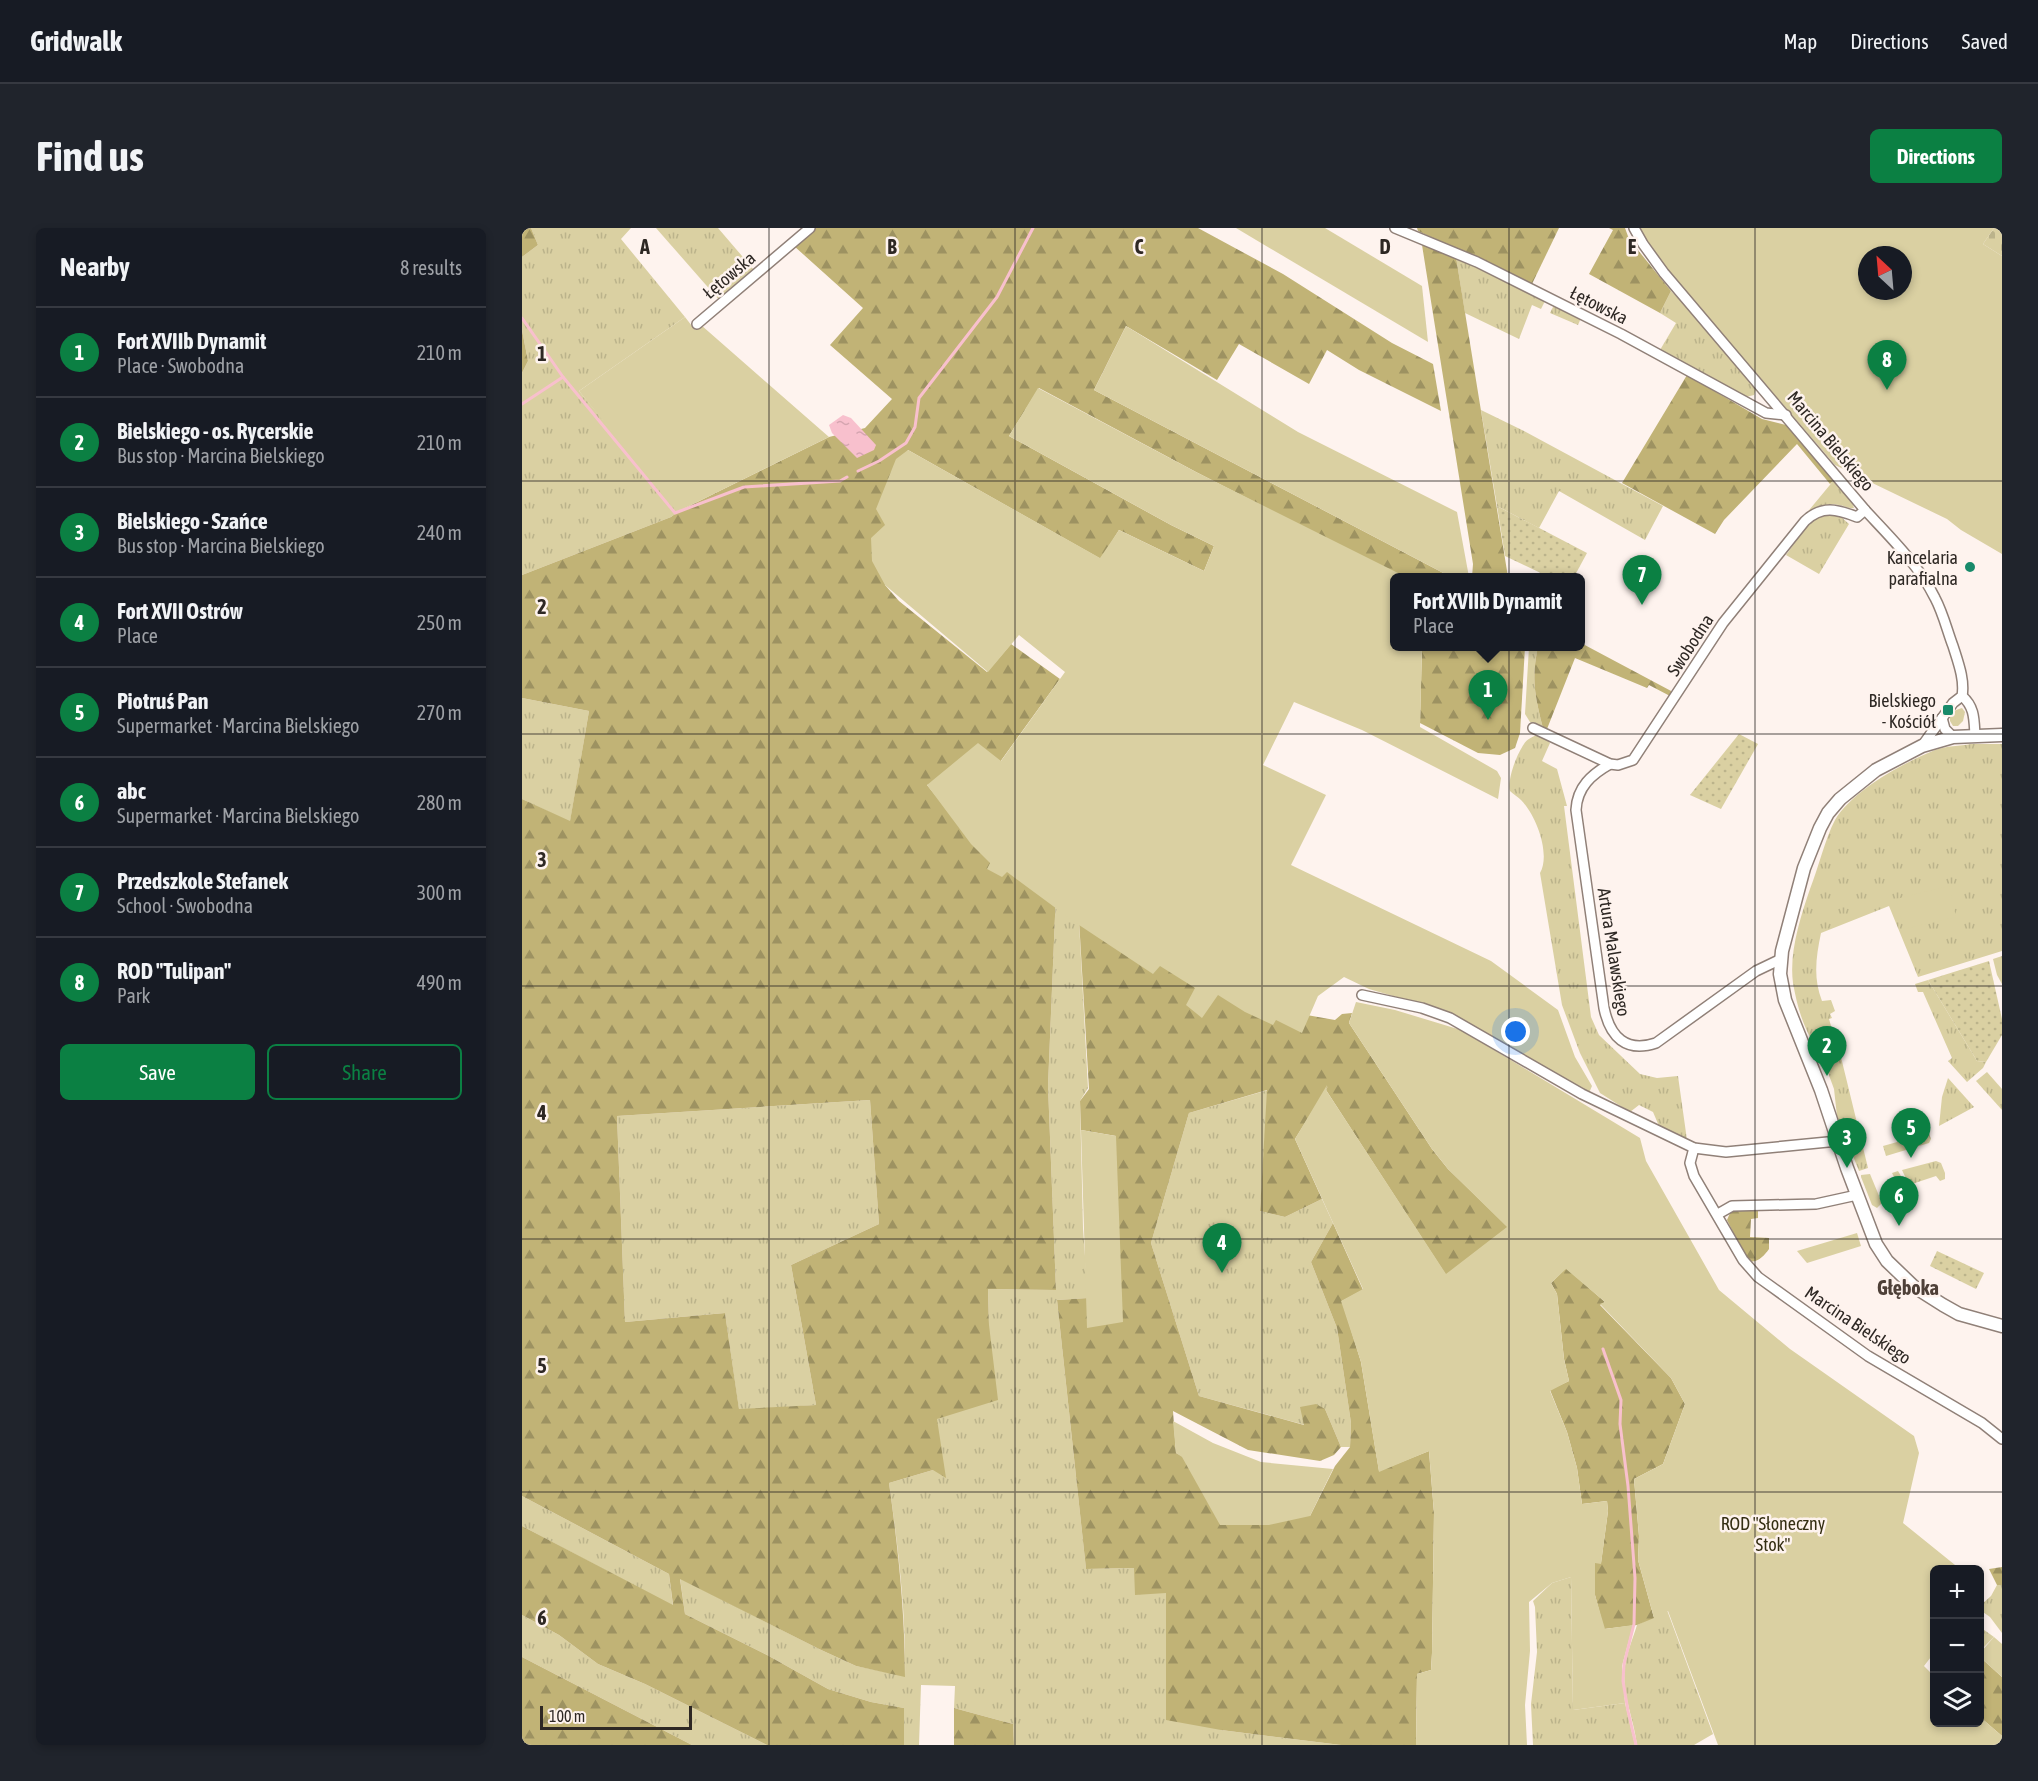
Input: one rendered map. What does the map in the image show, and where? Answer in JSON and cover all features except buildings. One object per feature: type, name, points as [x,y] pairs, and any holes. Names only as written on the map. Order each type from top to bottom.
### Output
[{"type":"street","name":"Łętowska","points":[[697,324],[810,228]]},
{"type":"street","name":"Łętowska","points":[[1395,228],[1416,233],[1498,272],[1622,334],[1766,413],[1786,415]]},
{"type":"street","name":"Marcina Bielskiego","points":[[1634,228],[1664,273],[1865,510],[1915,565],[1935,597],[1960,671],[1964,686],[1962,696],[1969,702],[1972,709],[1974,736]]},
{"type":"street","name":"Swobodna","points":[[1610,764],[1626,763],[1638,756],[1723,623],[1805,521],[1825,509],[1835,509],[1857,517],[1865,510]]},
{"type":"street","points":[[1922,746],[1953,703],[1962,696]]},
{"type":"street","points":[[1942,718],[1945,729],[1953,737]]},
{"type":"street","points":[[1533,729],[1610,764]]},
{"type":"street","points":[[2002,735],[1953,737],[1922,746],[1876,770],[1856,784],[1828,813],[1804,868],[1792,909],[1780,974],[1785,1000],[1821,1090],[1876,1244],[1887,1261],[1913,1286],[1959,1314],[2002,1326]]},
{"type":"street","name":"Artura Malawskiego","points":[[1610,764],[1597,771],[1586,782],[1579,796],[1576,810],[1601,987],[1610,1028],[1620,1040],[1633,1046],[1656,1043],[1756,971],[1781,959]]},
{"type":"street","points":[[1362,995],[1422,1008],[1450,1018],[1582,1094],[1694,1148],[1726,1152],[1838,1141]]},
{"type":"street","name":"Marcina Bielskiego","points":[[1694,1148],[1690,1163],[1694,1176],[1743,1260],[1758,1276],[1868,1356],[1974,1418],[2002,1439]]},
{"type":"street","points":[[1718,1214],[1732,1206],[1816,1204],[1857,1195]]},
{"type":"green space","points":[[522,228],[531,228],[538,245],[522,257]]},
{"type":"green space","points":[[531,228],[631,228],[621,239],[685,317],[579,391],[679,511],[671,517],[522,575],[522,373],[528,361],[522,330],[522,257],[538,245]]},
{"type":"green space","points":[[656,228],[718,228],[754,270],[720,301]]},
{"type":"green space","points":[[814,228],[1198,228],[1283,274],[1392,343],[1433,364],[1441,411],[1359,370],[1327,350],[1309,384],[1239,344],[1217,380],[1126,326],[1094,390],[1443,573],[1393,573],[1039,388],[1009,436],[1171,525],[1214,546],[1204,571],[1119,530],[1101,559],[908,450],[885,525],[885,585],[899,601],[987,672],[1011,644],[1060,679],[1000,762],[927,785],[949,812],[1056,892],[1048,1086],[1056,1290],[988,1289],[989,1325],[998,1400],[937,1419],[946,1478],[933,1470],[889,1483],[904,1628],[905,1677],[856,1666],[680,1579],[685,1614],[828,1689],[871,1702],[904,1708],[904,1745],[767,1745],[645,1684],[598,1664],[559,1635],[522,1615],[522,1526],[673,1605],[669,1574],[522,1496],[522,799],[570,821],[589,711],[522,698],[522,575],[671,517],[829,437],[865,428],[892,399],[830,345],[863,308],[794,246]],"holes":[[[870,1100],[879,1224],[791,1265],[816,1405],[739,1409],[725,1313],[625,1322],[617,1116]]]},
{"type":"green space","points":[[1236,228],[1325,228],[1422,286],[1428,342]]},
{"type":"green space","points":[[1417,228],[1559,228],[1532,284],[1418,231]]},
{"type":"green space","points":[[1609,228],[1625,228],[1629,239],[1671,291],[1660,313],[1589,274],[1613,230]]},
{"type":"green space","points":[[1640,228],[1994,228],[1983,244],[2002,256],[2002,554],[1947,519],[1835,465],[1673,277]]},
{"type":"green space","points":[[1994,228],[2002,228],[2002,256],[1983,244]]},
{"type":"green space","points":[[1422,245],[1456,257],[1507,573],[1472,573],[1473,564]]},
{"type":"green space","points":[[1456,257],[1545,301],[1541,309],[1532,305],[1519,339],[1465,313]]},
{"type":"green space","points":[[1671,291],[1704,324],[1754,385],[1756,389],[1754,395],[1746,397],[1660,350],[1676,323],[1660,313]]},
{"type":"green space","points":[[1554,305],[1581,318],[1578,325],[1550,313]]},
{"type":"green space","points":[[685,317],[695,330],[701,325],[829,437],[677,512],[579,391]]},
{"type":"green space","points":[[1126,326],[1298,432],[1457,512],[1468,573],[1443,573],[1094,390]]},
{"type":"green space","points":[[522,330],[528,361],[522,373]]},
{"type":"green space","points":[[1687,375],[1762,419],[1786,425],[1834,480],[1830,484],[1797,444],[1724,520],[1715,534],[1622,483]]},
{"type":"green space","points":[[1038,388],[1196,472],[1398,573],[1390,573],[1390,651],[1422,651],[1420,727],[1497,771],[1501,778],[1498,799],[1362,730],[1294,702],[1263,765],[1326,795],[1291,865],[1491,961],[1558,1010],[1575,1057],[1592,1086],[1589,1093],[1441,1010],[1369,989],[1344,977],[1318,996],[1302,1033],[1276,1020],[1273,1025],[1245,1012],[1218,995],[1202,1018],[1186,1005],[1195,988],[1160,966],[1153,974],[1076,923],[1007,872],[1002,877],[987,869],[990,863],[971,844],[927,785],[978,743],[1001,761],[1065,672],[1019,635],[988,672],[885,585],[872,561],[871,538],[885,525],[876,509],[896,459],[908,450],[1100,558],[1119,530],[1204,571],[1214,546],[1171,525],[1009,436]]},
{"type":"green space","points":[[1481,410],[1663,506],[1645,540],[1559,491],[1539,528],[1497,506]]},
{"type":"green space","points":[[1834,480],[1852,502],[1854,508],[1830,504],[1805,515]]},
{"type":"green space","points":[[1497,506],[1587,553],[1576,573],[1541,573],[1505,556]]},
{"type":"green space","points":[[1832,514],[1839,515],[1849,524],[1819,574],[1786,555],[1811,523]]},
{"type":"green space","points":[[1585,645],[1673,692],[1670,696],[1649,685],[1647,688],[1575,658],[1547,729],[1543,728],[1538,706],[1535,669],[1537,651],[1585,651]]},
{"type":"green space","points":[[1422,651],[1525,651],[1520,733],[1515,748],[1500,755],[1478,753],[1420,723]]},
{"type":"green space","points":[[1529,651],[1537,651],[1535,688],[1543,728],[1530,722],[1525,714]]},
{"type":"green space","points":[[522,698],[589,711],[570,822],[522,799]]},
{"type":"green space","points":[[1962,708],[1965,712],[1963,721],[1958,726],[1953,726],[1950,716]]},
{"type":"green space","points":[[1739,734],[1758,744],[1721,809],[1690,795]]},
{"type":"green space","points":[[1537,735],[1544,737],[1550,743],[1542,761],[1557,769],[1567,806],[1564,806],[1591,1017],[1599,1035],[1640,1074],[1657,1078],[1678,1076],[1687,1140],[1659,1126],[1653,1112],[1639,1105],[1630,1112],[1600,1093],[1580,1053],[1562,1005],[1540,873],[1544,856],[1543,846],[1532,815],[1521,800],[1510,791],[1509,786],[1513,767],[1521,748],[1531,737]]},
{"type":"green space","points":[[1971,744],[2002,744],[2002,951],[1918,977],[1889,906],[1821,933],[1817,959],[1817,984],[1822,1001],[1831,1000],[1835,1011],[1830,1014],[1832,1018],[1829,1019],[1837,1046],[1832,1048],[1830,1062],[1824,1064],[1802,1020],[1795,996],[1792,972],[1799,924],[1831,828],[1843,809],[1854,798],[1894,770],[1935,750]]},
{"type":"green space","points":[[1949,886],[1956,917],[1904,929],[1896,899]]},
{"type":"green space","points":[[1056,892],[1078,903],[1088,1088],[1080,1101],[1083,1228],[1088,1298],[1057,1300],[1086,1569],[1134,1568],[1166,1592],[1221,1730],[1341,1745],[1014,1745],[1013,1724],[954,1708],[955,1686],[921,1685],[919,1745],[904,1745],[904,1708],[871,1702],[828,1689],[685,1614],[680,1578],[856,1666],[905,1676],[903,1603],[889,1483],[933,1470],[937,1419],[989,1325],[988,1289],[1056,1290],[1048,1086]]},
{"type":"green space","points":[[1078,903],[1233,1002],[1335,1020],[1342,1014],[1352,1013],[1349,1023],[1432,1149],[1448,1169],[1508,1227],[1446,1275],[1326,1090],[1328,1086],[1295,1139],[1322,1199],[1285,1217],[1260,1211],[1267,1090],[1189,1113],[1151,1243],[1199,1396],[1304,1425],[1300,1407],[1316,1404],[1325,1409],[1341,1447],[1334,1455],[1320,1461],[1248,1450],[1173,1411],[1176,1453],[1310,1516],[1335,1466],[1350,1447],[1351,1423],[1337,1328],[1311,1262],[1333,1223],[1363,1290],[1342,1301],[1361,1362],[1379,1471],[1429,1451],[1434,1513],[1432,1653],[1431,1670],[1417,1674],[1416,1745],[1341,1745],[1221,1730],[1166,1720],[1166,1593],[1135,1595],[1134,1568],[1086,1569],[1057,1300],[1088,1298],[1087,1328],[1116,1136],[1081,1130],[1080,1101],[1089,1089]]},
{"type":"green space","points":[[2002,956],[2002,984],[1993,959]]},
{"type":"green space","points":[[1989,961],[2002,1019],[2002,1035],[1986,1062],[1977,1061],[1928,980]]},
{"type":"green space","points":[[1928,980],[1977,1061],[1986,1062],[1983,1068],[1967,1082],[1948,1061],[1952,1058],[1923,992],[1918,992],[1915,984]]},
{"type":"green space","name":"ROD \"Słoneczny Stok\"","points":[[1356,1002],[1395,1010],[1461,1030],[1640,1138],[1646,1161],[1719,1290],[1790,1349],[1914,1436],[1919,1453],[1903,1523],[1955,1565],[1930,1565],[1930,1658],[1924,1666],[1930,1672],[1930,1727],[1984,1727],[1984,1720],[2002,1736],[2002,1745],[1718,1745],[1668,1611],[1654,1618],[1638,1560],[1639,1536],[1634,1479],[1663,1464],[1685,1404],[1671,1378],[1600,1304],[1605,1302],[1566,1269],[1551,1283],[1557,1294],[1564,1359],[1569,1381],[1550,1391],[1567,1432],[1577,1468],[1582,1504],[1607,1501],[1608,1511],[1601,1564],[1595,1563],[1595,1595],[1605,1629],[1633,1625],[1622,1666],[1625,1703],[1573,1710],[1571,1577],[1552,1583],[1529,1602],[1530,1651],[1525,1705],[1527,1745],[1416,1745],[1417,1674],[1431,1670],[1432,1653],[1434,1513],[1429,1451],[1379,1472],[1361,1362],[1341,1301],[1363,1289],[1295,1139],[1327,1085],[1326,1090],[1446,1274],[1507,1227],[1448,1169],[1432,1149],[1349,1023]]},
{"type":"green space","points":[[1839,1049],[1868,1168],[1859,1171],[1837,1116],[1834,1089],[1826,1067],[1832,1063],[1835,1050]]},
{"type":"green space","points":[[1987,1072],[2002,1089],[2002,1110],[1976,1081]]},
{"type":"green space","points":[[1948,1078],[1974,1107],[1939,1126],[1942,1097]]},
{"type":"green space","points":[[1268,1090],[1260,1211],[1285,1217],[1322,1199],[1333,1223],[1311,1262],[1337,1328],[1351,1423],[1350,1447],[1341,1447],[1325,1409],[1305,1425],[1199,1396],[1151,1243],[1189,1113]]},
{"type":"green space","points":[[870,1100],[879,1224],[791,1265],[816,1405],[739,1410],[725,1313],[625,1322],[617,1116]]},
{"type":"green space","points":[[1081,1130],[1116,1136],[1123,1322],[1087,1328]]},
{"type":"green space","points":[[1929,1133],[1931,1139],[1929,1143],[1886,1156],[1883,1146]]},
{"type":"green space","points":[[1936,1161],[1941,1163],[1945,1179],[1940,1181],[1936,1176],[1909,1185],[1902,1170]]},
{"type":"green space","points":[[1898,1171],[1911,1193],[1900,1199],[1896,1196],[1894,1187],[1896,1181],[1892,1173]]},
{"type":"green space","points":[[1870,1174],[1882,1203],[1877,1208],[1872,1205],[1861,1177],[1861,1175]]},
{"type":"green space","points":[[1758,1208],[1758,1218],[1751,1219],[1750,1237],[1769,1238],[1769,1249],[1760,1259],[1750,1261],[1747,1260],[1727,1220],[1733,1211]]},
{"type":"green space","points":[[1857,1233],[1861,1246],[1807,1263],[1797,1251]]},
{"type":"green space","points":[[1937,1251],[1984,1273],[1976,1289],[1930,1266]]},
{"type":"green space","points":[[1566,1268],[1605,1302],[1600,1305],[1671,1378],[1685,1404],[1663,1464],[1634,1479],[1639,1536],[1638,1560],[1654,1618],[1637,1625],[1604,1629],[1595,1595],[1595,1562],[1601,1563],[1608,1511],[1607,1501],[1582,1504],[1577,1468],[1567,1432],[1550,1390],[1569,1381],[1564,1359],[1557,1294],[1551,1283]]},
{"type":"green space","points":[[1173,1421],[1213,1443],[1261,1462],[1333,1469],[1310,1516],[1269,1525],[1220,1525],[1182,1457],[1176,1453]]},
{"type":"green space","points":[[522,1496],[669,1574],[673,1606],[522,1526]]},
{"type":"green space","points":[[2002,1567],[2002,1585],[1997,1585],[1989,1569]]},
{"type":"green space","points":[[1571,1577],[1573,1710],[1625,1703],[1635,1745],[1533,1745],[1531,1704],[1537,1652],[1533,1601],[1552,1583]]},
{"type":"green space","points":[[1997,1585],[2002,1585],[2002,1633],[1984,1613],[1984,1602],[1991,1596]]},
{"type":"green space","points":[[1667,1610],[1713,1734],[1694,1745],[1637,1745],[1626,1696],[1624,1676],[1626,1661],[1637,1625]]},
{"type":"green space","points":[[522,1615],[559,1635],[598,1664],[645,1684],[767,1745],[692,1745],[522,1657]]},
{"type":"green space","points":[[1984,1630],[1994,1637],[1984,1647]]},
{"type":"green space","points":[[1994,1637],[2002,1644],[2002,1677],[1984,1661],[1984,1648]]},
{"type":"green space","points":[[522,1657],[692,1745],[522,1745]]},
{"type":"green space","points":[[1984,1661],[2002,1677],[2002,1736],[1984,1720]]},
{"type":"green space","points":[[954,1708],[1013,1724],[1014,1745],[954,1745]]},
{"type":"water","points":[[843,415],[851,418],[876,445],[874,450],[857,458],[832,433],[829,425]]},
{"type":"waterway","points":[[858,471],[879,461],[906,443],[915,427],[919,398],[997,297],[1033,228]]},
{"type":"waterway","points":[[522,318],[563,377],[522,404]]},
{"type":"waterway","points":[[563,377],[675,513],[744,487],[840,481],[847,477]]},
{"type":"waterway","points":[[1603,1349],[1621,1400],[1620,1424],[1628,1486],[1635,1578],[1634,1624],[1624,1664],[1623,1681],[1636,1745]]},
{"type":"place","name":"ROD \"Tulipan\"","points":[[1887,390]]},
{"type":"place","name":"Kancelaria parafialna","points":[[1970,567]]},
{"type":"place","name":"Przedszkole Stefanek","points":[[1642,605]]},
{"type":"place","name":"Bielskiego - Kościół","points":[[1948,710]]},
{"type":"place","name":"Fort XVIIb Dynamit","points":[[1488,720]]},
{"type":"place","name":"Bielskiego - os. Rycerskie","points":[[1827,1076]]},
{"type":"place","name":"Piotruś Pan","points":[[1911,1158]]},
{"type":"place","name":"Bielskiego - Szańce","points":[[1847,1168]]},
{"type":"place","name":"abc","points":[[1899,1226]]},
{"type":"place","name":"Fort XVII Ostrów","points":[[1222,1273]]},
{"type":"district","name":"Głęboka","points":[[1908,1287]]}]
